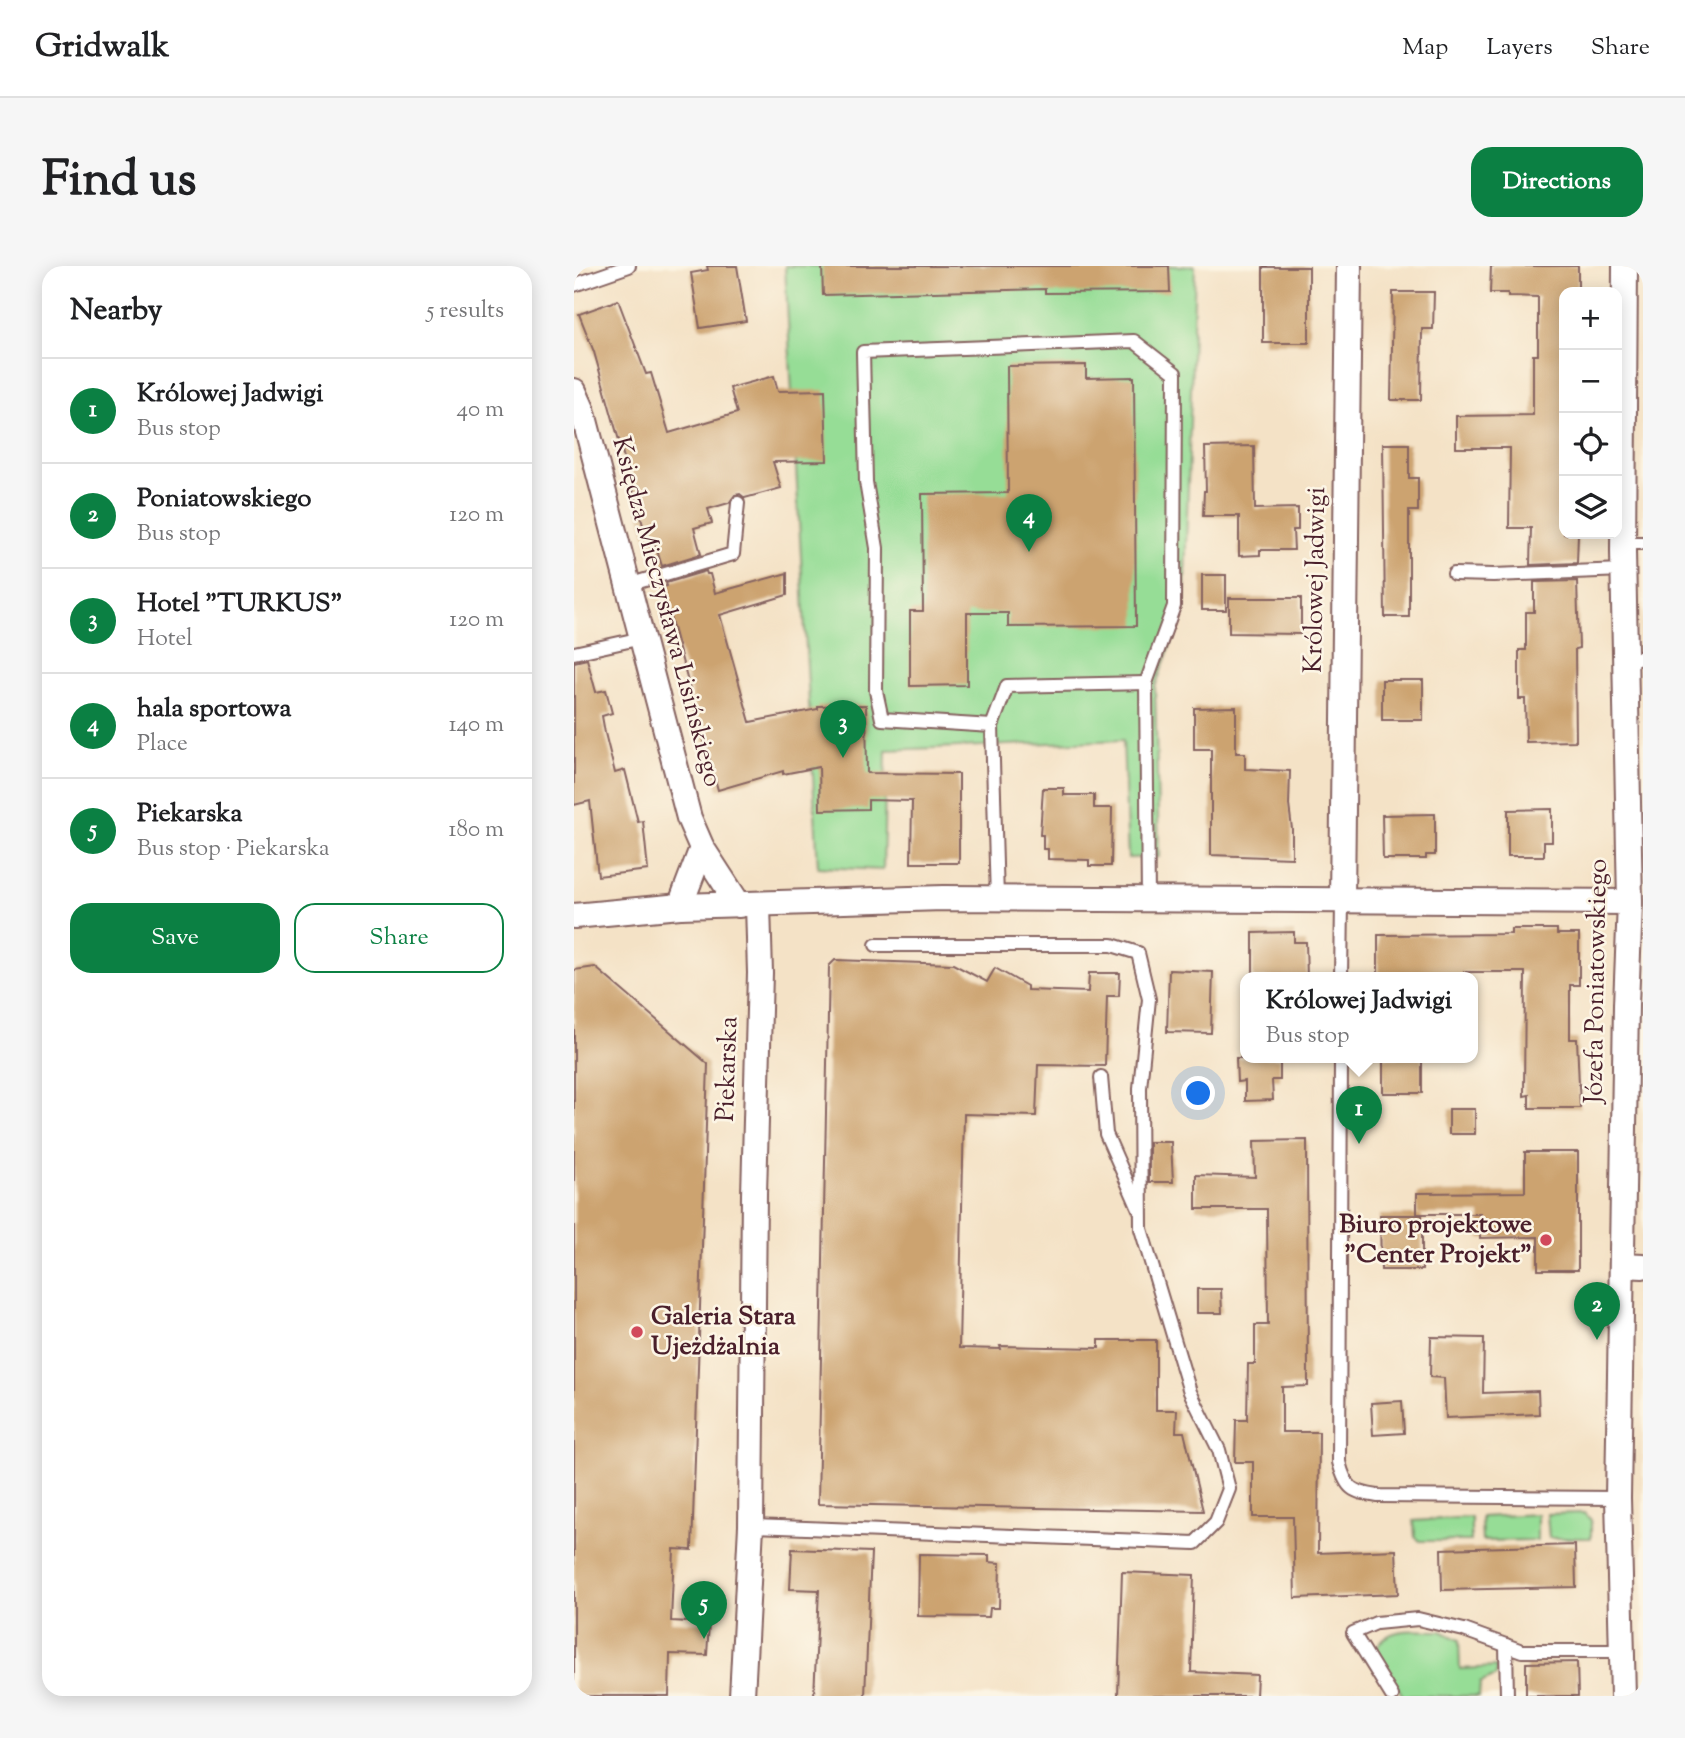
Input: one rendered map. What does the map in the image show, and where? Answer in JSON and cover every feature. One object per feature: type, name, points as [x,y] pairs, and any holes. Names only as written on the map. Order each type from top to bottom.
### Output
[{"type":"street","name":"Królowej Jadwigi","points":[[1342,901],[1349,266]]},
{"type":"street","name":"Józefa Poniatowskiego","points":[[1623,1696],[1632,1650],[1618,1498],[1632,1265],[1635,1005],[1630,902],[1636,812],[1634,658],[1624,570],[1633,543],[1634,391],[1625,266]]},
{"type":"street","name":"Księdza Mieczysława Lisińskiego","points":[[574,391],[582,409],[689,818],[702,848],[749,905]]},
{"type":"street","points":[[680,906],[702,848]]},
{"type":"street","points":[[574,916],[680,906],[997,899],[1630,902]]},
{"type":"street","name":"Piekarska","points":[[742,1696],[751,1527],[754,1194],[760,974],[749,905]]},
{"type":"lane","points":[[574,285],[629,266]]},
{"type":"lane","points":[[992,726],[882,719],[876,691],[877,548],[866,482],[863,352],[1134,341],[1175,373],[1174,606],[1146,683],[1148,900]]},
{"type":"lane","points":[[628,585],[733,554],[738,503]]},
{"type":"lane","points":[[1454,574],[1624,570]]},
{"type":"lane","points":[[574,653],[642,638]]},
{"type":"lane","points":[[997,899],[992,726],[1007,686],[1146,683]]},
{"type":"lane","name":"Królowej Jadwigi","points":[[1341,972],[1342,901]]},
{"type":"lane","points":[[751,1527],[1195,1543],[1216,1522],[1229,1489],[1219,1450],[1190,1392],[1142,1230],[1140,1088],[1149,999],[1138,953],[1112,945],[876,945]]},
{"type":"lane","points":[[1341,1063],[1339,1462],[1347,1483],[1359,1493],[1378,1496],[1618,1498]]},
{"type":"lane","points":[[1101,1077],[1106,1134],[1142,1216]]},
{"type":"lane","points":[[1392,1696],[1353,1633],[1376,1623],[1418,1619],[1464,1630],[1522,1651],[1632,1650]]},
{"type":"lane","points":[[1506,1645],[1507,1696]]},
{"type":"green space","points":[[785,266],[1195,266],[1184,609],[1155,687],[1159,857],[1128,858],[1123,740],[886,750],[883,870],[818,867]]},
{"type":"green space","points":[[1584,1513],[1591,1520],[1591,1538],[1549,1538],[1547,1514]]},
{"type":"green space","points":[[1537,1514],[1537,1540],[1482,1541],[1481,1517]]},
{"type":"green space","points":[[1471,1517],[1471,1541],[1420,1541],[1415,1537],[1414,1521]]},
{"type":"green space","points":[[1414,1630],[1441,1631],[1459,1640],[1460,1669],[1497,1667],[1496,1676],[1480,1683],[1479,1696],[1403,1696],[1378,1656],[1377,1648],[1388,1636],[1396,1633]]},
{"type":"building","points":[[707,266],[737,266],[746,321],[700,328],[691,273],[708,270]]},
{"type":"building","points":[[822,266],[1169,266],[1170,292],[1045,293],[1045,289],[823,295]]},
{"type":"building","points":[[1491,266],[1578,266],[1578,287],[1559,287],[1559,539],[1578,539],[1577,563],[1530,565],[1531,528],[1509,528],[1510,448],[1456,448],[1456,416],[1533,415],[1533,355],[1538,355],[1538,297],[1490,293]]},
{"type":"building","points":[[1263,267],[1309,267],[1309,343],[1263,343]]},
{"type":"building","points":[[1393,292],[1434,292],[1433,329],[1422,329],[1421,400],[1391,400]]},
{"type":"building","points":[[618,300],[646,374],[651,373],[669,433],[737,413],[730,388],[774,376],[778,391],[825,390],[827,461],[773,462],[781,488],[745,498],[740,494],[735,495],[729,503],[708,509],[712,523],[694,528],[701,554],[662,566],[654,541],[648,543],[594,352],[579,314]]},
{"type":"building","points":[[1086,365],[1086,378],[1134,377],[1136,626],[1008,627],[1008,613],[967,613],[967,685],[910,686],[910,611],[923,611],[922,494],[1008,493],[1007,366]]},
{"type":"building","points":[[1383,444],[1409,444],[1409,478],[1418,478],[1418,511],[1409,511],[1409,617],[1385,617]]},
{"type":"building","points":[[1254,446],[1255,509],[1298,508],[1298,530],[1293,530],[1294,550],[1260,550],[1260,555],[1239,556],[1239,516],[1203,516],[1206,491],[1205,447]]},
{"type":"building","points":[[706,571],[710,574],[715,593],[787,573],[787,595],[720,615],[750,722],[818,709],[818,706],[866,705],[867,773],[959,774],[959,863],[911,863],[912,801],[868,800],[868,809],[820,810],[819,767],[783,774],[783,771],[718,790],[662,588],[667,586],[666,583]]},
{"type":"building","points":[[1202,575],[1226,575],[1226,610],[1202,610]]},
{"type":"building","points":[[1577,581],[1579,648],[1575,649],[1576,741],[1526,742],[1525,699],[1519,699],[1519,650],[1526,650],[1526,612],[1534,612],[1534,582]]},
{"type":"building","points":[[1229,598],[1301,598],[1301,634],[1229,633]]},
{"type":"building","points":[[587,659],[596,692],[606,690],[612,713],[602,716],[605,733],[615,773],[625,770],[638,822],[643,821],[648,870],[598,876],[590,801],[574,805],[574,662]]},
{"type":"building","points":[[1382,680],[1423,680],[1423,720],[1382,720]]},
{"type":"building","points":[[1236,707],[1236,753],[1245,753],[1245,769],[1290,771],[1292,858],[1211,855],[1211,749],[1194,749],[1194,708]]},
{"type":"building","points":[[1043,788],[1064,788],[1064,795],[1094,795],[1094,808],[1112,808],[1111,866],[1089,866],[1089,860],[1048,859],[1048,849],[1043,849],[1043,835],[1040,835]]},
{"type":"building","points":[[1552,809],[1552,842],[1544,842],[1544,856],[1508,856],[1508,810]]},
{"type":"building","points":[[1435,814],[1435,855],[1426,855],[1426,859],[1383,859],[1382,815]]},
{"type":"building","points":[[1511,929],[1557,929],[1557,934],[1579,934],[1579,985],[1570,985],[1570,1039],[1577,1039],[1580,1108],[1529,1108],[1529,1095],[1524,1096],[1525,972],[1378,972],[1378,935],[1511,934]]},
{"type":"building","points":[[1294,932],[1294,942],[1306,942],[1307,972],[1253,972],[1253,933]]},
{"type":"building","points":[[835,960],[953,964],[987,982],[995,968],[1027,986],[1027,990],[1088,992],[1089,973],[1120,973],[1119,996],[1107,996],[1105,1066],[1038,1065],[1036,1116],[964,1114],[959,1348],[1099,1348],[1099,1340],[1156,1340],[1156,1410],[1177,1410],[1176,1432],[1184,1432],[1203,1511],[818,1504],[829,966]]},
{"type":"building","name":"Galeria Stara Ujeżdżalnia","points":[[595,967],[708,1064],[692,1550],[674,1549],[671,1621],[709,1623],[707,1655],[670,1654],[669,1696],[574,1696],[574,970]]},
{"type":"building","points":[[1169,970],[1213,972],[1211,1033],[1167,1032]]},
{"type":"building","points":[[1236,1058],[1240,1058],[1240,1063],[1280,1063],[1280,1080],[1272,1080],[1273,1100],[1245,1101],[1245,1081],[1237,1082]]},
{"type":"building","points":[[1383,1063],[1422,1063],[1422,1093],[1383,1093]]},
{"type":"building","points":[[1449,1109],[1475,1109],[1475,1134],[1449,1134]]},
{"type":"building","points":[[1307,1140],[1308,1386],[1282,1387],[1282,1432],[1319,1432],[1318,1553],[1396,1550],[1398,1594],[1295,1598],[1293,1517],[1253,1517],[1253,1462],[1235,1462],[1236,1420],[1247,1420],[1248,1364],[1255,1364],[1255,1325],[1268,1325],[1267,1209],[1196,1209],[1196,1175],[1255,1177],[1254,1141]]},
{"type":"building","points":[[1149,1142],[1171,1142],[1173,1182],[1149,1182]]},
{"type":"building","points":[[1525,1152],[1578,1152],[1578,1270],[1538,1270],[1538,1237],[1480,1238],[1480,1214],[1417,1214],[1417,1193],[1525,1192]]},
{"type":"building","points":[[1380,1215],[1422,1215],[1422,1270],[1381,1270]]},
{"type":"building","points":[[1197,1289],[1221,1289],[1222,1313],[1197,1313]]},
{"type":"building","points":[[1431,1337],[1484,1338],[1483,1393],[1538,1391],[1539,1414],[1446,1418],[1444,1378],[1430,1377]]},
{"type":"building","points":[[1402,1401],[1404,1433],[1373,1435],[1371,1403]]},
{"type":"building","points":[[1575,1545],[1576,1587],[1442,1590],[1441,1549]]},
{"type":"building","points":[[792,1549],[871,1552],[865,1696],[814,1696],[819,1590],[790,1589]]},
{"type":"building","points":[[919,1554],[989,1555],[989,1562],[1000,1563],[999,1608],[990,1608],[989,1617],[918,1616]]},
{"type":"building","points":[[1122,1572],[1194,1575],[1191,1672],[1257,1675],[1256,1696],[1118,1696]]},
{"type":"building","points":[[1577,1662],[1578,1696],[1526,1696],[1526,1663]]},
{"type":"place","name":"hala sportowa","points":[[1029,552]]},
{"type":"place","name":"Hotel \"TURKUS\"","points":[[843,758]]},
{"type":"place","name":"Królowej Jadwigi","points":[[1359,1144]]},
{"type":"place","name":"Biuro projektowe \"Center Projekt\"","points":[[1546,1240]]},
{"type":"place","name":"Galeria Stara Ujeżdżalnia","points":[[637,1332]]},
{"type":"place","name":"Poniatowskiego","points":[[1597,1340]]},
{"type":"place","name":"Piekarska","points":[[704,1639]]}]
